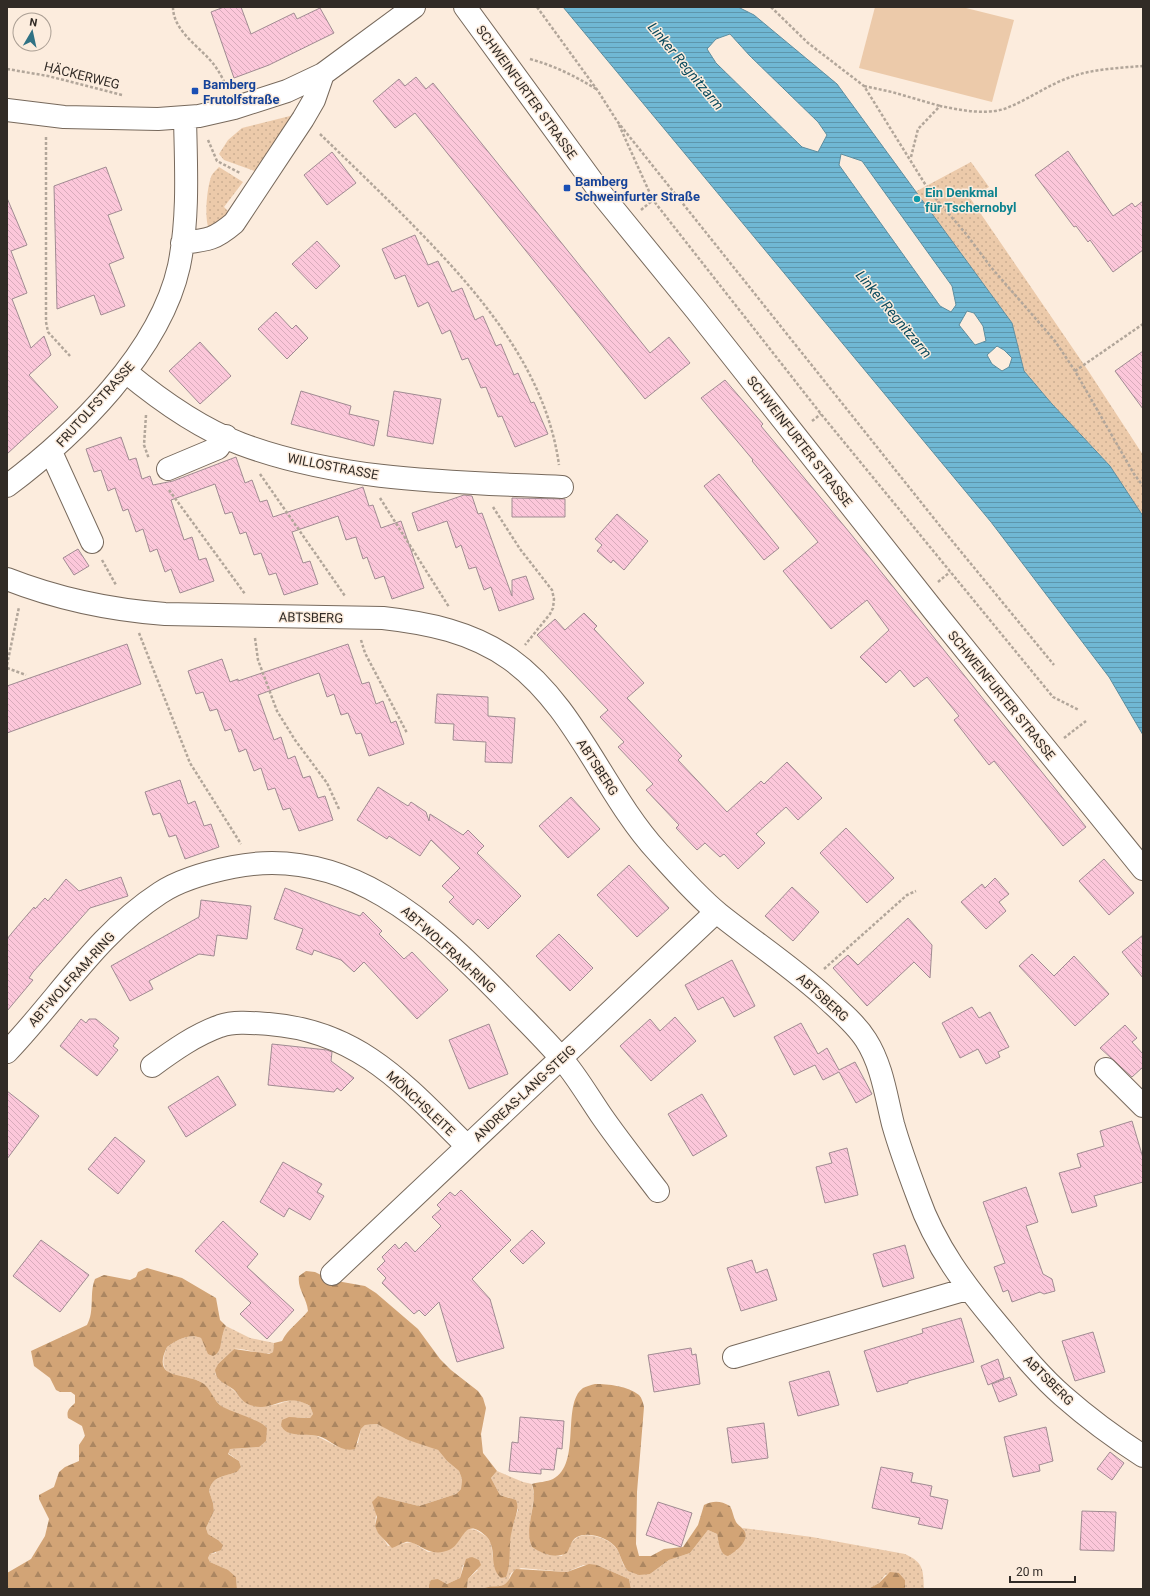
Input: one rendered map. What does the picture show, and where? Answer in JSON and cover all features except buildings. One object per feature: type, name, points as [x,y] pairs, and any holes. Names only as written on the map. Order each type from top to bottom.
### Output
[{"type":"street","points":[[7,110],[64,117],[134,119],[192,117],[234,108],[280,93],[323,74],[414,7]]},
{"type":"street","name":"SCHWEINFURTER STRASSE","points":[[465,7],[603,196],[1143,869]]},
{"type":"street","points":[[182,243],[209,240],[222,233],[234,223],[314,100],[323,74]]},
{"type":"street","name":"FRUTOLFSTRASSE","points":[[7,486],[51,452],[126,372],[147,339],[167,301],[179,265],[182,243],[192,117]]},
{"type":"street","name":"WILLOSTRASSE","points":[[126,372],[169,406],[240,443],[281,457],[320,467],[361,474],[434,480],[561,478]]},
{"type":"street","points":[[168,469],[218,448],[226,436]]},
{"type":"street","points":[[51,452],[92,542]]},
{"type":"street","name":"ABTSBERG","points":[[15,582],[97,606],[130,612],[383,618],[418,622],[466,635],[486,644],[513,661],[542,688],[565,717],[634,823],[656,850],[716,912],[809,983],[845,1015],[865,1039],[877,1060],[894,1128],[919,1202],[942,1249],[967,1289],[1033,1366],[1061,1395],[1111,1435],[1143,1456]]},
{"type":"street","name":"ABT-WOLFRAM-RING","points":[[7,1052],[94,949],[136,910],[177,883],[215,870],[253,863],[292,863],[330,870],[367,886],[393,900],[421,920],[485,979],[561,1058],[658,1191]]},
{"type":"street","name":"ANDREAS-LANG-STEIG","points":[[332,1274],[716,912]]},
{"type":"street","name":"MÖNCHSLEITE","points":[[152,1066],[194,1037],[222,1025],[244,1023],[300,1029],[330,1037],[360,1051],[380,1065],[404,1084],[467,1146]]},
{"type":"street","points":[[1106,1069],[1143,1106]]},
{"type":"street","points":[[734,1357],[967,1289]]},
{"type":"path","points":[[173,7],[177,23],[184,34],[216,67],[227,87]]},
{"type":"path","points":[[537,7],[598,90],[617,121],[653,200],[801,389],[1053,697],[1079,710]]},
{"type":"path","points":[[771,7],[808,43],[864,86],[930,192],[967,235],[990,266],[1054,341],[1075,371],[1134,474],[1143,486]]},
{"type":"path","points":[[498,51],[548,64],[574,75],[598,90]]},
{"type":"path","points":[[864,86],[892,92],[940,106],[973,111],[989,111],[1004,109],[1068,78],[1107,69],[1143,66]]},
{"type":"path","name":"HÄCKERWEG","points":[[7,69],[90,86],[129,97],[134,107],[134,119]]},
{"type":"path","points":[[910,158],[918,129],[940,106]]},
{"type":"path","points":[[192,117],[217,161],[260,183]]},
{"type":"path","points":[[617,121],[944,531],[1054,665]]},
{"type":"path","points":[[317,131],[423,235],[497,319],[518,352],[541,399],[552,429],[561,478]]},
{"type":"path","points":[[46,142],[46,322],[48,332],[70,356]]},
{"type":"path","points":[[1075,371],[1143,324]]},
{"type":"path","points":[[148,455],[144,445],[145,418],[150,392]]},
{"type":"path","points":[[171,492],[245,594],[253,616],[258,660],[277,711],[295,740],[327,783],[339,809]]},
{"type":"path","points":[[274,497],[347,598],[365,653],[407,733]]},
{"type":"path","points":[[492,504],[517,544],[552,590],[553,608],[529,640]]},
{"type":"path","points":[[389,512],[466,635]]},
{"type":"path","points":[[92,542],[130,612],[190,763],[253,863]]},
{"type":"path","points":[[15,582],[7,667],[26,674]]},
{"type":"path","points":[[1048,752],[1086,721]]},
{"type":"path","points":[[809,983],[907,895],[916,891]]},
{"type":"shaded area","points":[[875,7],[962,7],[1014,20],[992,102],[859,68]]},
{"type":"shaded area","points":[[290,116],[297,117],[260,173],[224,160],[219,154],[228,140],[242,128]]},
{"type":"shaded area","points":[[971,162],[989,187],[970,198],[1089,372],[1143,455],[1143,516],[1110,466],[1052,404],[1024,371],[1012,323],[915,192]]},
{"type":"shaded area","points":[[219,167],[243,182],[224,207],[232,215],[209,229],[206,211],[208,188],[214,172]]},
{"type":"shaded area","points":[[226,1326],[250,1338],[274,1343],[273,1352],[263,1354],[244,1349],[234,1349],[218,1364],[215,1374],[249,1404],[268,1406],[296,1400],[310,1406],[313,1414],[310,1418],[297,1417],[281,1425],[288,1432],[317,1436],[336,1446],[358,1443],[361,1429],[365,1425],[377,1424],[438,1450],[447,1461],[459,1471],[462,1479],[461,1489],[456,1494],[419,1506],[378,1496],[375,1526],[388,1546],[412,1542],[428,1552],[443,1551],[455,1545],[464,1532],[469,1529],[476,1530],[487,1537],[491,1543],[493,1558],[507,1573],[511,1531],[518,1510],[510,1498],[500,1495],[491,1478],[497,1471],[523,1482],[532,1484],[534,1496],[530,1523],[532,1547],[548,1555],[562,1556],[569,1545],[578,1537],[587,1535],[598,1537],[608,1541],[617,1549],[624,1566],[650,1574],[669,1560],[690,1553],[708,1530],[717,1534],[721,1551],[736,1551],[740,1546],[744,1534],[743,1528],[812,1537],[905,1554],[916,1560],[921,1567],[923,1572],[924,1589],[905,1589],[905,1580],[899,1573],[885,1575],[879,1583],[868,1589],[631,1589],[629,1579],[597,1565],[583,1565],[567,1572],[521,1568],[511,1573],[508,1582],[501,1586],[467,1589],[468,1579],[478,1570],[463,1565],[460,1578],[447,1584],[438,1579],[429,1585],[429,1589],[237,1589],[236,1577],[223,1568],[210,1562],[208,1558],[210,1554],[216,1553],[218,1540],[208,1534],[206,1528],[214,1511],[209,1491],[216,1479],[237,1472],[241,1467],[239,1461],[228,1453],[230,1449],[259,1447],[255,1420],[229,1411],[219,1405],[204,1384],[197,1380],[178,1377],[169,1373],[164,1367],[163,1362],[167,1347],[183,1338],[192,1336],[201,1338],[206,1348],[220,1345],[221,1334]]},
{"type":"green space","points":[[147,1268],[182,1278],[216,1298],[220,1320],[226,1326],[219,1351],[213,1356],[208,1354],[201,1338],[192,1336],[183,1338],[167,1347],[163,1358],[163,1365],[166,1370],[171,1374],[201,1382],[207,1387],[220,1405],[259,1422],[267,1428],[266,1441],[259,1447],[230,1449],[228,1454],[239,1461],[241,1467],[237,1472],[216,1479],[209,1491],[214,1511],[206,1528],[208,1534],[223,1545],[221,1550],[210,1554],[208,1558],[210,1562],[228,1570],[236,1577],[237,1589],[7,1589],[7,1573],[31,1559],[45,1536],[49,1519],[39,1499],[39,1495],[54,1487],[59,1472],[65,1467],[79,1461],[79,1445],[85,1436],[82,1426],[68,1418],[68,1411],[75,1403],[75,1395],[71,1392],[60,1392],[56,1390],[50,1378],[34,1366],[31,1351],[87,1325],[91,1314],[92,1290],[95,1279],[104,1275],[130,1280],[136,1277],[138,1272]]},
{"type":"green space","points":[[306,1271],[315,1272],[331,1280],[365,1286],[376,1293],[418,1329],[440,1359],[451,1370],[478,1391],[483,1398],[486,1408],[481,1434],[483,1453],[497,1471],[491,1478],[500,1495],[516,1500],[517,1504],[506,1577],[501,1578],[497,1574],[490,1541],[486,1536],[473,1528],[464,1533],[454,1547],[442,1552],[429,1551],[410,1542],[406,1542],[392,1548],[378,1533],[375,1526],[377,1517],[372,1502],[378,1496],[419,1506],[456,1494],[461,1489],[462,1479],[459,1471],[447,1461],[438,1450],[408,1440],[377,1424],[365,1425],[361,1429],[355,1449],[350,1450],[340,1448],[318,1436],[291,1433],[282,1427],[282,1420],[289,1417],[310,1418],[313,1414],[310,1406],[293,1400],[264,1407],[256,1407],[246,1403],[233,1389],[217,1377],[215,1370],[218,1364],[234,1349],[269,1354],[273,1352],[274,1343],[282,1341],[287,1333],[308,1311],[299,1285],[299,1276]]},
{"type":"green space","points":[[595,1384],[612,1385],[629,1389],[639,1395],[642,1399],[644,1407],[637,1492],[636,1544],[639,1556],[651,1556],[664,1549],[683,1547],[698,1525],[704,1505],[714,1502],[724,1503],[730,1506],[736,1522],[745,1533],[746,1537],[742,1545],[735,1552],[728,1556],[725,1555],[721,1550],[717,1534],[708,1530],[690,1553],[669,1560],[650,1574],[639,1575],[628,1571],[614,1545],[593,1535],[582,1535],[575,1538],[567,1553],[558,1556],[544,1554],[532,1547],[529,1531],[534,1499],[532,1484],[553,1479],[562,1471],[567,1461],[573,1407],[577,1396],[583,1388]]},
{"type":"green space","points":[[472,1557],[479,1560],[481,1565],[468,1579],[467,1589],[429,1589],[431,1580],[438,1579],[447,1584],[460,1578],[466,1559]]},
{"type":"green space","points":[[589,1564],[597,1565],[629,1579],[631,1589],[483,1589],[505,1584],[516,1569],[567,1572]]},
{"type":"green space","points":[[890,1572],[899,1573],[905,1580],[905,1589],[868,1589],[879,1583]]},
{"type":"water","name":"Linker Regnitzarm","points":[[563,7],[738,7],[754,15],[837,84],[1012,323],[1024,371],[1052,404],[1110,466],[1143,516],[1143,735],[1109,677],[991,522]],"holes":[[[730,34],[750,56],[818,122],[827,135],[818,152],[802,147],[716,63],[707,49],[716,39]],[[841,154],[862,161],[952,286],[956,305],[951,312],[940,306],[839,165]],[[967,311],[974,313],[983,326],[986,341],[975,345],[959,325]],[[997,346],[1004,350],[1012,358],[1009,367],[1002,371],[992,364],[987,355]]]},
{"type":"place","name":"Bamberg Frutolfstraße","points":[[195,91]]},
{"type":"place","name":"Bamberg Schweinfurter Straße","points":[[567,188]]},
{"type":"place","name":"Ein Denkmal für Tschernobyl","points":[[917,199]]}]
